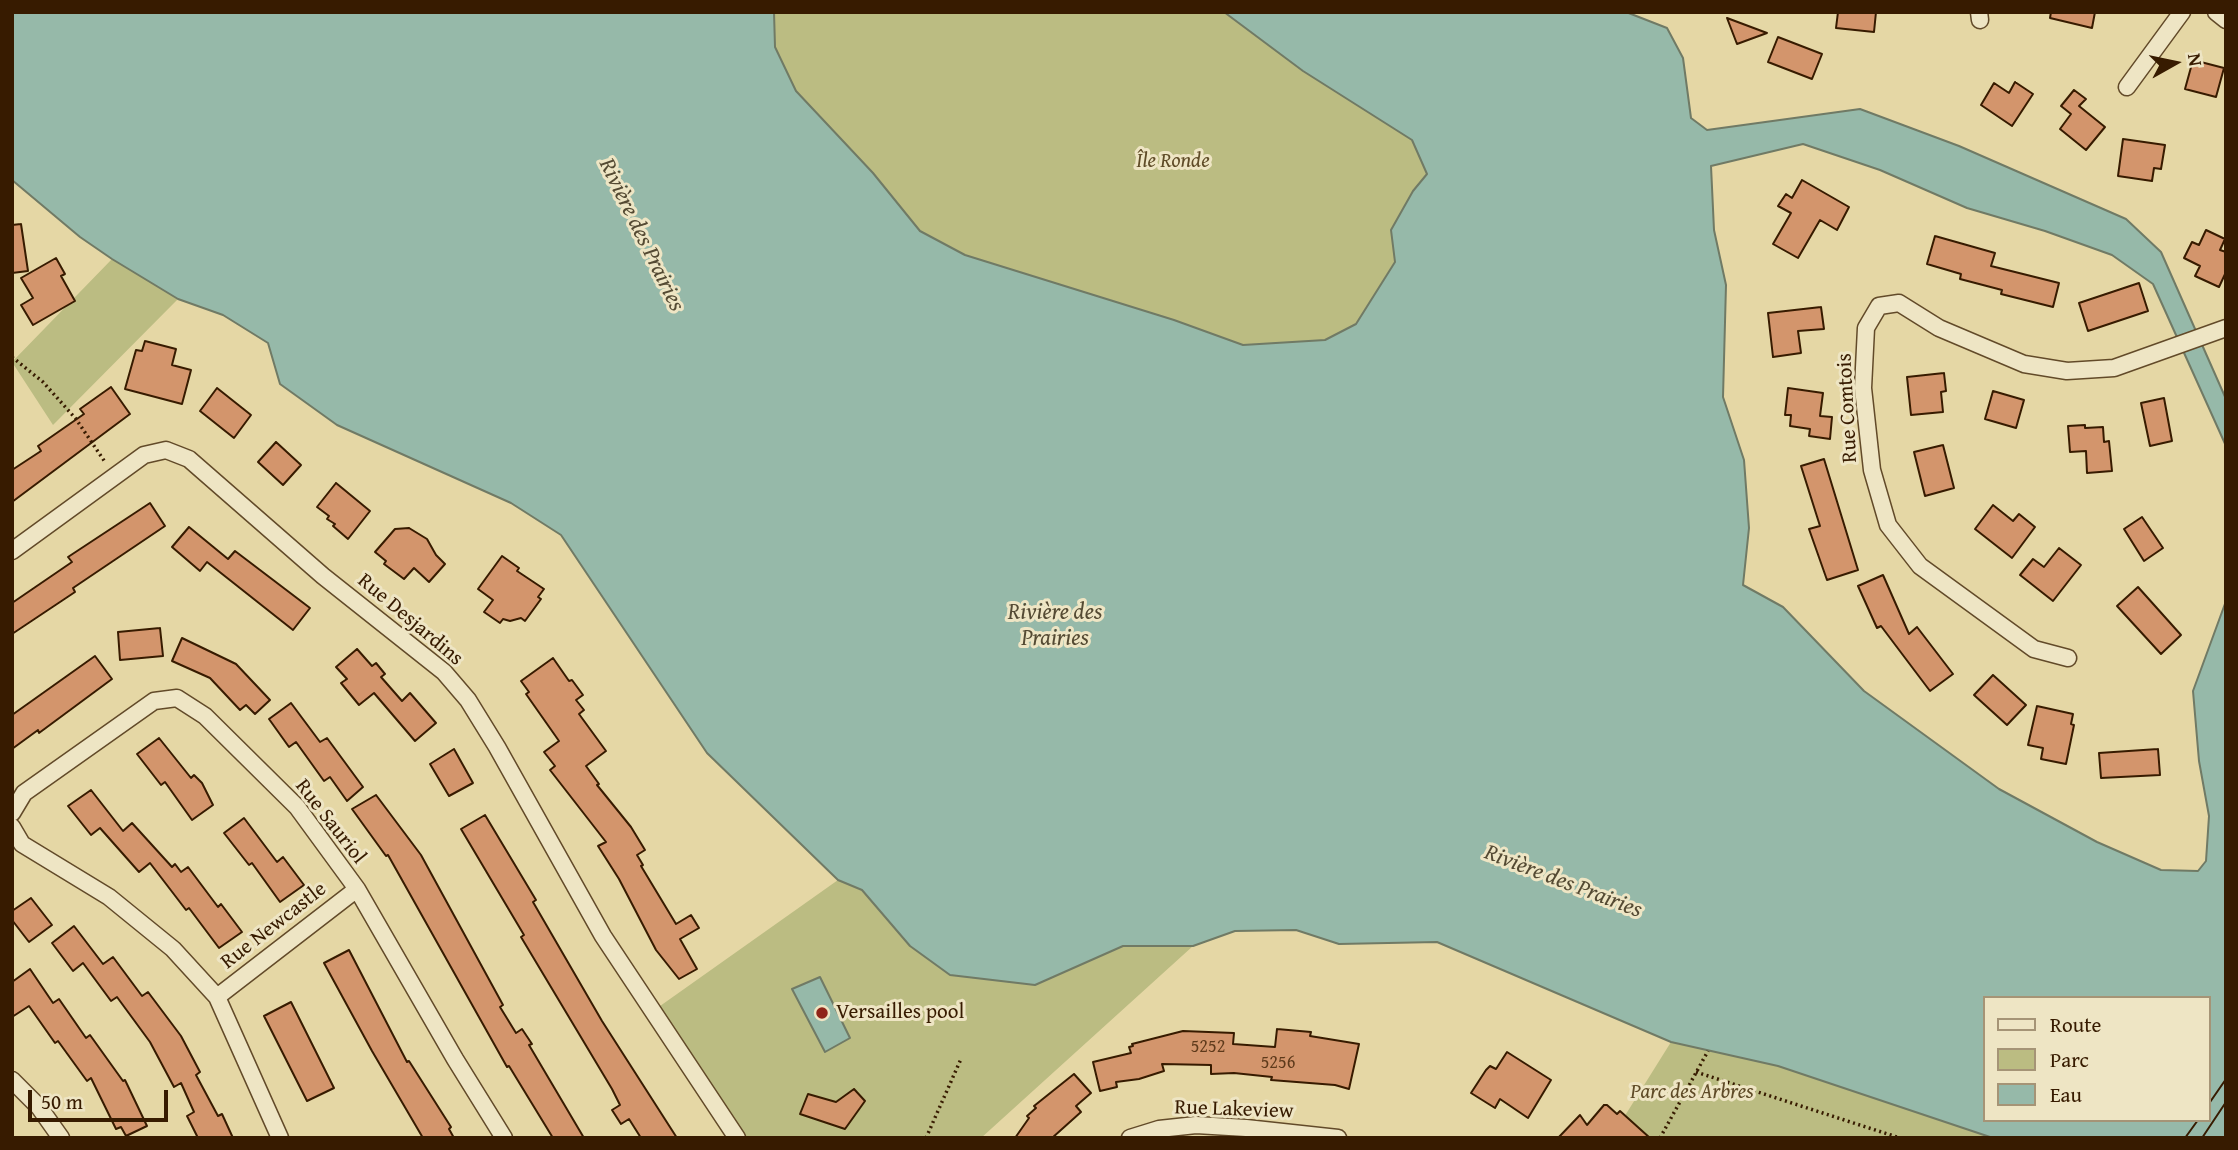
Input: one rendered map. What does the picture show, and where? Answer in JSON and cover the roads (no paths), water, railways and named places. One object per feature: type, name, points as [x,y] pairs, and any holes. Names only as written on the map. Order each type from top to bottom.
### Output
[{"type":"street","points":[[2127,87],[2182,12]]},
{"type":"street","points":[[2216,12],[2226,20]]},
{"type":"street","name":"Rue Comtois","points":[[2068,658],[2034,649],[1920,566],[1888,525],[1872,470],[1863,388],[1866,328],[1879,306],[1899,303],[1939,328],[2024,364],[2067,371],[2114,368],[2224,329]]},
{"type":"street","name":"Rue Desjardins","points":[[12,551],[144,455],[166,450],[190,459],[323,576],[444,672],[468,700],[603,936],[737,1138]]},
{"type":"street","name":"Rue Sauriol","points":[[12,813],[24,793],[155,701],[177,698],[205,716],[297,807],[357,889],[454,1059],[504,1138]]},
{"type":"street","points":[[12,827],[22,844],[109,897],[173,949],[217,997],[280,1138]]},
{"type":"street","name":"Rue Newcastle","points":[[217,997],[357,889]]},
{"type":"street","points":[[12,1080],[39,1107],[61,1138]]},
{"type":"street","name":"Rue Lakeview","points":[[1130,1138],[1159,1129],[1196,1125],[1338,1138]]},
{"type":"water","name":"Rivière des Prairies","points":[[12,12],[774,12],[775,47],[796,91],[873,173],[920,231],[965,255],[1174,320],[1243,345],[1325,340],[1356,324],[1395,262],[1391,230],[1413,191],[1427,174],[1412,140],[1303,71],[1224,12],[1626,12],[1667,28],[1683,58],[1691,118],[1707,130],[1860,109],[1959,146],[2126,219],[2161,252],[2226,399],[2226,446],[2153,284],[2112,255],[2045,231],[1967,208],[1880,170],[1803,144],[1711,166],[1714,230],[1726,285],[1723,397],[1744,460],[1749,528],[1743,585],[1783,607],[1864,691],[1999,789],[2097,842],[2161,870],[2198,871],[2206,861],[2209,816],[2199,761],[2193,691],[2226,601],[2226,1138],[1993,1138],[1778,1066],[1671,1042],[1437,942],[1339,944],[1296,930],[1235,931],[1193,946],[1123,946],[1035,985],[950,975],[910,946],[862,890],[838,880],[707,753],[561,535],[511,503],[337,425],[280,384],[268,343],[223,315],[178,299],[80,237],[12,180]]},
{"type":"water","name":"Versailles pool","points":[[820,977],[850,1038],[825,1052],[792,989]]},
{"type":"tram line","points":[[2210,1102],[2226,1079]]},
{"type":"tram line","points":[[2202,1138],[2226,1102]]},
{"type":"tram line","points":[[2185,1138],[2197,1122]]},
{"type":"place","name":"Versailles pool","points":[[822,1013]]},
{"type":"park label","name":"Île Ronde","points":[[1173,162]]},
{"type":"park label","name":"Parc des Arbres","points":[[1692,1093]]}]
